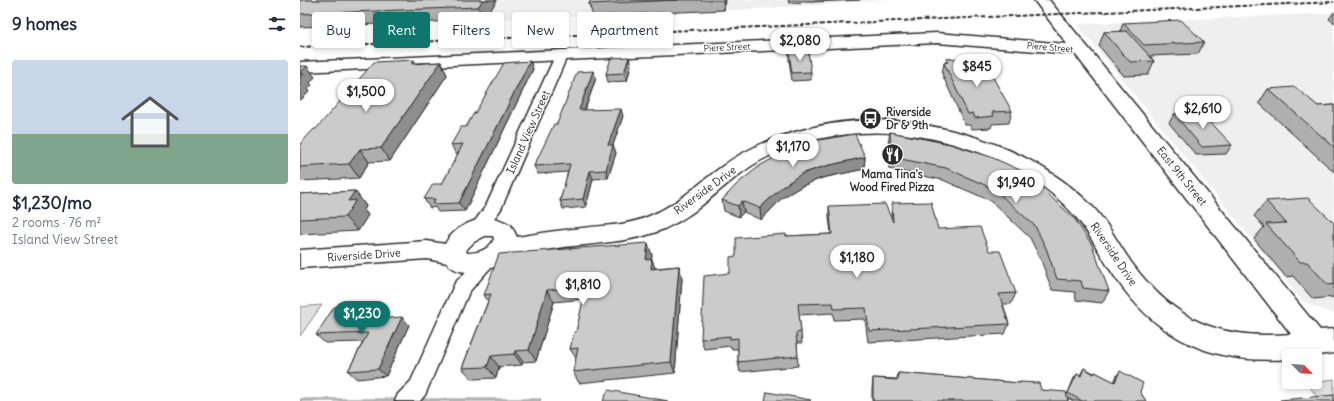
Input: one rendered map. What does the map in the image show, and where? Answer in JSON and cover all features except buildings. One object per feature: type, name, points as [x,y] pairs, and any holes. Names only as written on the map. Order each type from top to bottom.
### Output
[{"type":"street","name":"East 9th Street","points":[[1045,5],[1324,342]]},
{"type":"street","name":"Piere Street","points":[[300,67],[936,38],[1081,50]]},
{"type":"street","name":"Island View Street","points":[[406,401],[418,388],[562,54]]},
{"type":"street","name":"Riverside Drive","points":[[300,259],[428,250],[482,240],[540,241],[632,231],[666,218],[691,203],[726,174],[765,150],[804,137],[835,131],[892,127],[916,129],[977,144],[999,153],[1033,171],[1065,194],[1086,214],[1100,232],[1114,256],[1143,296],[1161,314],[1205,338],[1233,346],[1258,349],[1324,342]]},
{"type":"street","name":"Island View Street","points":[[462,288],[462,270],[482,240]]},
{"type":"shaded area","points":[[300,0],[893,0],[736,10],[673,12],[577,12],[577,16],[569,16],[569,12],[512,12],[512,18],[504,19],[504,12],[438,12],[438,21],[430,21],[430,12],[373,12],[373,23],[365,24],[365,12],[312,12],[312,26],[300,26]]},
{"type":"shaded area","points":[[1334,13],[1334,314],[1303,302],[1077,24]]},
{"type":"shaded area","points":[[322,305],[300,336],[300,307]]},
{"type":"shaded area","points":[[1334,379],[1334,401],[1320,401],[1311,389],[1322,389],[1322,381]]},
{"type":"shaded area","points":[[300,399],[541,399],[540,401],[300,401]]},
{"type":"railway","points":[[300,47],[1334,2]]},
{"type":"place","name":"Riverside Dr & 9th","points":[[870,118]]},
{"type":"place","name":"Mama Tina's Wood Fired Pizza","points":[[892,154]]}]
